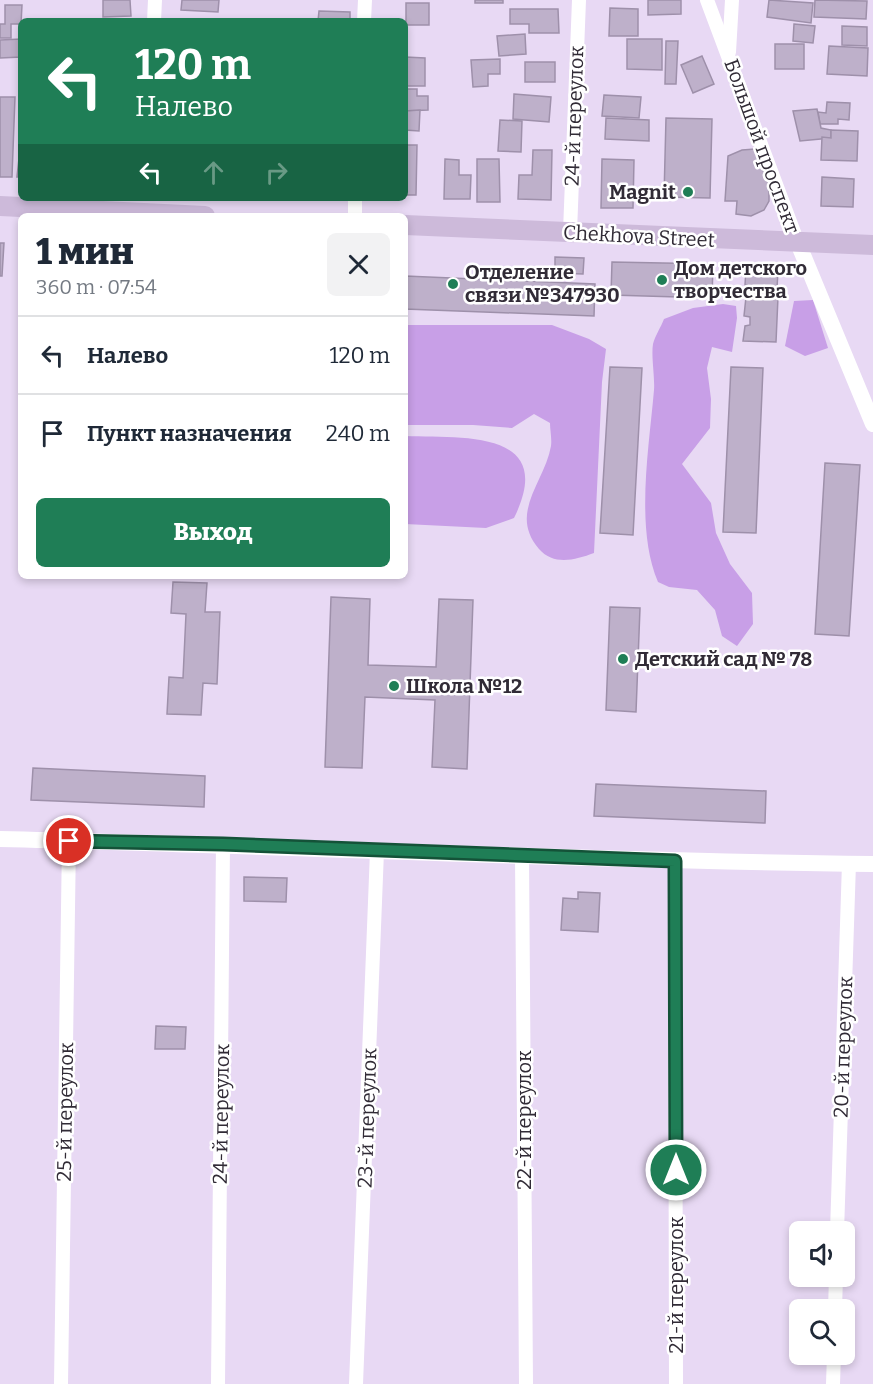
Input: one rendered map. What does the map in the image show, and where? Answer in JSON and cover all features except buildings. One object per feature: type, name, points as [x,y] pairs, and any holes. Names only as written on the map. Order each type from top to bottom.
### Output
[{"type":"main road","points":[[0,206],[150,205],[190,213]]},
{"type":"main road","name":"Chekhova Street","points":[[408,225],[873,245]]},
{"type":"street","points":[[154,0],[154,18]]},
{"type":"street","points":[[364,18],[365,0]]},
{"type":"street","name":"24-й переулок","points":[[570,232],[579,0]]},
{"type":"street","name":"Большой проспект","points":[[707,0],[798,243],[873,424]]},
{"type":"street","points":[[729,57],[732,0]]},
{"type":"street","points":[[0,839],[223,844],[675,861],[873,864]]},
{"type":"street","name":"25-й переулок","points":[[61,1384],[69,841]]},
{"type":"street","name":"24-й переулок","points":[[218,1384],[223,844]]},
{"type":"street","name":"23-й переулок","points":[[356,1384],[377,851]]},
{"type":"street","name":"22-й переулок","points":[[522,856],[526,1384]]},
{"type":"street","name":"21-й переулок","points":[[675,861],[676,1384]]},
{"type":"street","name":"20-й переулок","points":[[837,1221],[849,863]]},
{"type":"street","points":[[833,1384],[834,1365]]},
{"type":"shaded area","points":[[813,300],[828,348],[805,356],[785,346],[794,301]]},
{"type":"shaded area","points":[[723,304],[736,306],[737,318],[732,352],[712,347],[707,368],[711,399],[710,428],[682,464],[711,503],[716,533],[730,564],[752,593],[753,624],[737,646],[722,636],[715,610],[697,590],[669,587],[658,582],[651,561],[645,513],[654,390],[652,354],[654,341],[664,319],[693,308]]},
{"type":"shaded area","points":[[408,325],[552,325],[589,339],[606,349],[602,382],[594,553],[580,558],[558,560],[539,549],[530,536],[527,523],[528,510],[551,446],[550,423],[534,414],[512,428],[473,425],[408,425]]},
{"type":"shaded area","points":[[408,436],[476,439],[497,444],[514,453],[524,468],[524,489],[514,518],[486,528],[408,524]]},
{"type":"place","name":"Magnit","points":[[688,192]]},
{"type":"place","name":"Дом детского творчества","points":[[662,280]]},
{"type":"place","name":"Отделение связи №347930","points":[[453,284]]},
{"type":"place","name":"Детский сад № 78","points":[[623,659]]},
{"type":"place","name":"Школа №12","points":[[394,686]]},
{"type":"route","points":[[69,841],[223,844],[675,861],[676,1170]]}]
